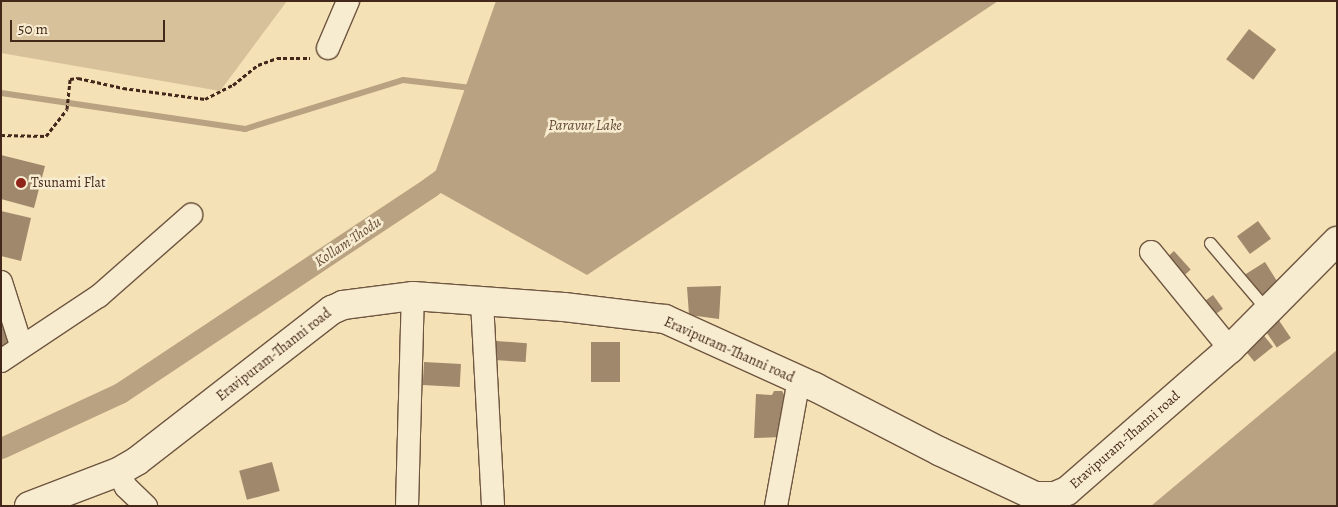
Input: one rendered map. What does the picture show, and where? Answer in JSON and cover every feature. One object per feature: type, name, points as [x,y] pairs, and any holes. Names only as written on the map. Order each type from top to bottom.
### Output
[{"type":"main road","name":"Eravipuram-Thanni road","points":[[30,506],[118,472],[137,461],[332,310],[343,305],[413,296],[564,307],[665,320],[799,380],[939,451],[1029,500],[1050,497],[1067,491],[1230,349],[1337,241]]},
{"type":"street","points":[[328,48],[348,1]]},
{"type":"street","points":[[1,361],[22,345],[99,296],[191,215]]},
{"type":"street","points":[[1151,252],[1230,349]]},
{"type":"street","points":[[1,282],[22,345]]},
{"type":"street","points":[[406,506],[413,296]]},
{"type":"street","points":[[482,302],[493,506]]},
{"type":"street","points":[[776,506],[799,380]]},
{"type":"street","points":[[118,472],[126,487],[146,506]]},
{"type":"lane","points":[[1210,243],[1267,310]]},
{"type":"path","points":[[1,135],[46,136],[67,109],[69,80],[78,78],[123,88],[205,99],[233,84],[258,65],[277,58],[308,59],[328,48]]},
{"type":"shaded area","points":[[1,1],[287,1],[220,91],[1,53]]},
{"type":"water","name":"Paravur Lake","points":[[496,1],[998,1],[587,275],[430,187]]},
{"type":"water","points":[[1337,350],[1337,506],[1151,506]]},
{"type":"building","points":[[1249,29],[1276,49],[1253,80],[1226,59]]},
{"type":"building","name":"Tsunami Flat","points":[[1,155],[45,166],[34,208],[1,199]]},
{"type":"building","name":"Tsunami Flat","points":[[1,211],[31,218],[21,261],[1,256]]},
{"type":"building","points":[[1258,221],[1271,239],[1250,254],[1237,236]]},
{"type":"building","points":[[1174,251],[1191,270],[1180,279],[1164,260]]},
{"type":"building","points":[[1265,262],[1281,288],[1261,301],[1245,275]]},
{"type":"building","points":[[721,286],[719,319],[689,315],[687,287]]},
{"type":"building","points":[[1213,295],[1223,309],[1210,318],[1200,304]]},
{"type":"building","points":[[1,318],[13,346],[1,350]]},
{"type":"building","points":[[1278,319],[1291,338],[1277,348],[1264,329]]},
{"type":"building","points":[[1261,332],[1273,347],[1254,362],[1242,347]]},
{"type":"building","points":[[496,341],[527,343],[526,362],[495,360]]},
{"type":"building","points":[[591,342],[620,342],[620,382],[591,382]]},
{"type":"building","points":[[424,362],[461,364],[460,387],[423,385]]},
{"type":"building","points":[[774,391],[782,391],[788,401],[784,437],[754,438],[756,394],[772,395]]},
{"type":"building","points":[[272,462],[280,491],[247,500],[239,471]]},
{"type":"waterway","points":[[1,93],[245,129],[403,80],[472,88]]},
{"type":"waterway","name":"Kollam Thodu","points":[[1,448],[120,393],[453,170]]},
{"type":"place","name":"Tsunami Flat","points":[[21,183]]}]
